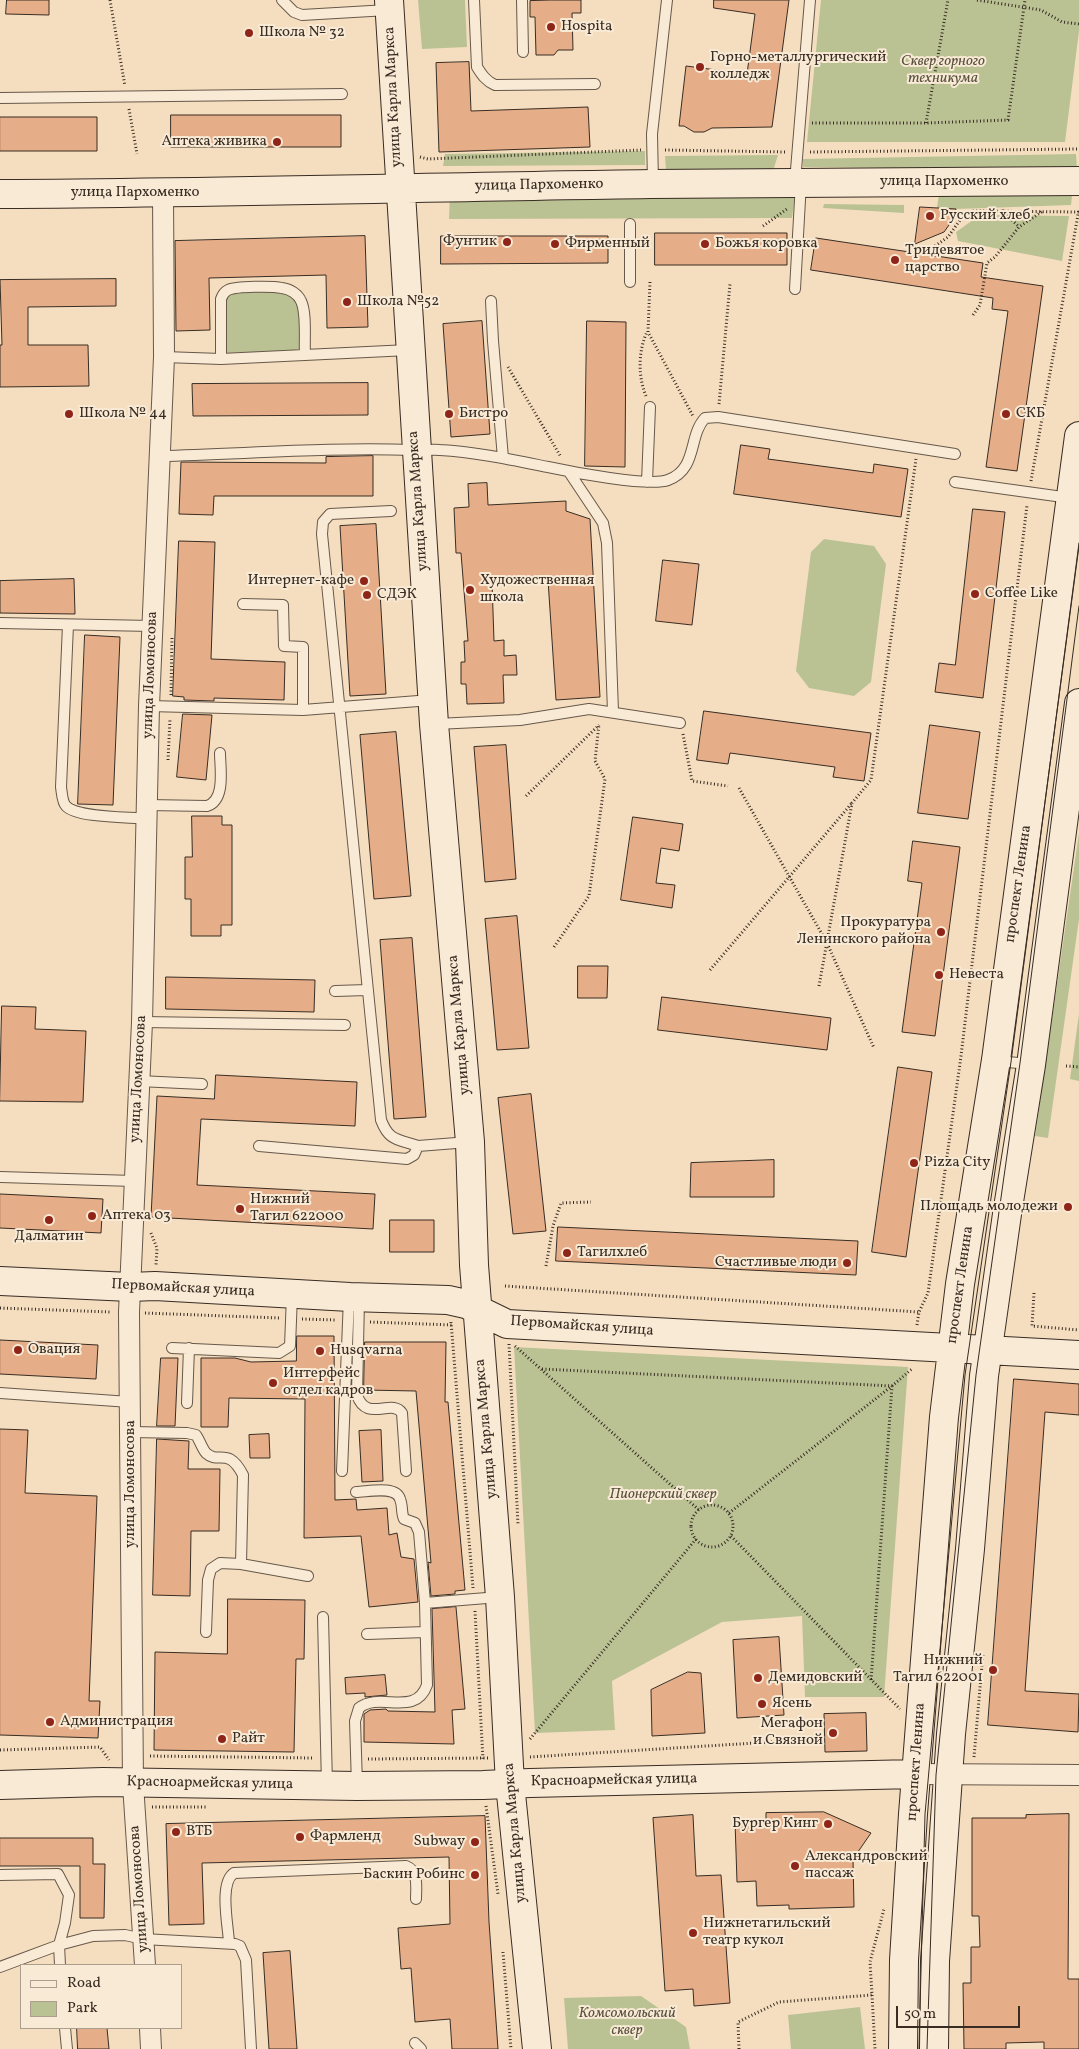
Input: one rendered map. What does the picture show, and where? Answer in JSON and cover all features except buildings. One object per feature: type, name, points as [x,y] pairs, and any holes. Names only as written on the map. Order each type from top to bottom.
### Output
[{"type":"main road","name":"улица Карла Маркса","points":[[389,5],[433,712],[470,1142],[478,1310],[500,1597],[519,1748],[497,1785],[537,2049]]},
{"type":"main road","name":"улица Пархоменко","points":[[0,194],[653,184],[799,188],[1079,181]]},
{"type":"main road","name":"проспект Ленина","points":[[903,2049],[904,1960],[915,1774],[944,1417],[960,1284],[996,1060],[1074,499],[1079,436]]},
{"type":"main road","name":"проспект Ленина","points":[[934,2049],[935,1961],[951,1734],[970,1549],[987,1350],[1032,1065],[1079,703]]},
{"type":"main road","name":"Первомайская улица","points":[[0,1281],[129,1300],[155,1286],[292,1307],[450,1312],[466,1304],[506,1324],[1079,1355]]},
{"type":"main road","name":"Красноармейская улица","points":[[0,1785],[106,1771],[133,1784],[327,1786],[356,1773],[497,1785],[915,1774]]},
{"type":"street","name":"улица Ломоносова","points":[[145,1964],[133,1784],[123,1755],[131,1432],[129,1300],[142,1022],[149,706],[164,357],[163,193]]},
{"type":"street","name":"Красноармейская улица","points":[[915,1774],[1079,1775]]},
{"type":"street","points":[[150,2029],[151,2049]]},
{"type":"lane","points":[[282,0],[294,12],[302,14],[389,5]]},
{"type":"lane","points":[[474,0],[477,67],[482,76],[490,82],[495,85],[595,84]]},
{"type":"lane","points":[[522,0],[523,52]]},
{"type":"lane","points":[[653,184],[652,134],[667,0]]},
{"type":"lane","points":[[794,289],[799,188],[797,152],[810,0]]},
{"type":"lane","points":[[0,98],[342,94]]},
{"type":"lane","points":[[630,224],[630,282]]},
{"type":"lane","points":[[222,358],[221,299],[224,294],[233,289],[282,287],[291,290],[301,301],[304,313],[305,355]]},
{"type":"lane","points":[[491,301],[504,458]]},
{"type":"lane","points":[[164,357],[222,358],[409,350]]},
{"type":"lane","points":[[647,482],[650,407]]},
{"type":"lane","points":[[160,456],[386,449],[439,450],[504,458],[569,472],[647,482],[668,480],[681,473],[692,454],[698,426],[705,418],[718,418],[955,454]]},
{"type":"lane","points":[[569,472],[603,523],[607,543],[613,712]]},
{"type":"lane","points":[[954,482],[1074,499]]},
{"type":"lane","points":[[391,511],[330,514],[323,522],[322,534],[338,708],[381,1120],[386,1132],[394,1138],[418,1146],[470,1142]]},
{"type":"lane","points":[[243,604],[283,606],[284,646],[303,647],[303,710]]},
{"type":"lane","points":[[0,623],[152,626]]},
{"type":"lane","points":[[68,625],[61,787],[66,806],[78,813],[147,812],[207,806],[212,804],[219,793],[220,753]]},
{"type":"lane","points":[[149,706],[303,710],[338,708],[433,712],[520,720],[589,709],[680,723]]},
{"type":"lane","points":[[335,991],[367,990]]},
{"type":"lane","points":[[142,1022],[346,1024]]},
{"type":"lane","points":[[996,1060],[1032,1065]]},
{"type":"lane","points":[[139,1082],[202,1084]]},
{"type":"lane","points":[[259,1146],[407,1159],[414,1155],[418,1146]]},
{"type":"lane","points":[[0,1177],[134,1181]]},
{"type":"lane","points":[[172,1348],[279,1353],[290,1346],[292,1307]]},
{"type":"lane","points":[[342,1471],[354,1309]]},
{"type":"lane","points":[[354,1309],[358,1400],[369,1409],[396,1408],[402,1413],[406,1471]]},
{"type":"lane","points":[[187,1403],[190,1348]]},
{"type":"lane","points":[[0,1393],[130,1402]]},
{"type":"lane","points":[[131,1432],[188,1433],[196,1436],[206,1453],[213,1456],[230,1458],[235,1462],[243,1475],[241,1564]]},
{"type":"lane","points":[[356,1492],[389,1491],[397,1494],[400,1497],[404,1519],[415,1523],[420,1532],[425,1603],[427,1685],[424,1694],[416,1700],[409,1702],[368,1703],[359,1708],[355,1720],[356,1773]]},
{"type":"lane","points":[[206,1632],[208,1580],[211,1570],[220,1563],[241,1564],[308,1576]]},
{"type":"lane","points":[[425,1603],[500,1597]]},
{"type":"lane","points":[[323,1617],[327,1786]]},
{"type":"lane","points":[[367,1634],[425,1632]]},
{"type":"lane","points":[[229,1942],[225,1887],[229,1876],[234,1873],[406,1866],[412,1868],[415,1873],[416,1899]]},
{"type":"lane","points":[[0,1875],[58,1874],[69,1895],[65,1923],[59,1945],[60,1964]]},
{"type":"lane","points":[[0,1967],[59,1945],[93,1936],[125,1935],[143,1939],[229,1942],[240,1946],[246,1960],[251,2049]]},
{"type":"lane","points":[[65,2029],[67,2049]]},
{"type":"path","points":[[110,0],[137,154]]},
{"type":"path","points":[[926,123],[948,0]]},
{"type":"path","points":[[977,0],[1041,10],[1062,22],[1079,24]]},
{"type":"path","points":[[799,123],[926,123],[1008,120],[1025,0]]},
{"type":"path","points":[[398,153],[428,159],[653,150],[797,152],[1079,149]]},
{"type":"path","points":[[763,226],[799,188]]},
{"type":"path","points":[[1002,210],[1019,227]]},
{"type":"path","points":[[973,315],[980,305],[987,263],[995,257],[1019,227],[1043,210]]},
{"type":"path","points":[[917,1326],[919,1312],[928,1293],[961,1056],[1029,493],[1079,210],[971,211],[960,220],[948,237],[935,246]]},
{"type":"path","points":[[650,282],[648,332],[642,344],[641,384],[650,407]]},
{"type":"path","points":[[718,418],[730,284]]},
{"type":"path","points":[[648,332],[698,426]]},
{"type":"path","points":[[493,341],[569,472]]},
{"type":"path","points":[[710,970],[870,780],[918,449]]},
{"type":"path","points":[[526,796],[613,712]]},
{"type":"path","points":[[680,723],[692,781],[728,786]]},
{"type":"path","points":[[554,947],[589,896],[605,779],[595,762],[600,724]]},
{"type":"path","points":[[739,788],[827,943],[874,1048]]},
{"type":"path","points":[[819,986],[852,803]]},
{"type":"path","points":[[1066,1066],[1079,1067]]},
{"type":"path","points":[[546,1266],[553,1226],[561,1203],[591,1202]]},
{"type":"path","points":[[505,1286],[919,1312]]},
{"type":"path","points":[[1034,1293],[1032,1326],[1079,1330]]},
{"type":"path","points":[[0,1308],[129,1300],[450,1312],[474,1600],[482,1759],[497,1785],[498,1901]]},
{"type":"path","points":[[509,1340],[699,1510]]},
{"type":"path","points":[[729,1513],[915,1366]]},
{"type":"path","points":[[542,1369],[892,1386]]},
{"type":"path","points":[[871,1681],[892,1386]]},
{"type":"path","points":[[715,1505],[729,1513],[733,1520],[733,1529],[726,1543],[710,1547],[702,1545],[696,1539],[692,1532],[692,1524],[699,1510],[715,1505]]},
{"type":"path","points":[[731,1536],[905,1714]]},
{"type":"path","points":[[356,1773],[482,1759],[519,1748],[696,1539]]},
{"type":"path","points":[[519,1748],[529,1757],[819,1739]]},
{"type":"path","points":[[0,1750],[100,1747],[106,1771],[123,1755],[326,1759]]},
{"type":"path","points":[[875,2049],[870,1962],[886,1902]]},
{"type":"path","points":[[503,1947],[511,2049]]},
{"type":"path","points":[[739,2049],[738,2022],[779,2002],[872,1995]]},
{"type":"green space","points":[[418,0],[465,0],[467,47],[422,49]]},
{"type":"green space","name":"Сквер горного техникума","points":[[821,0],[1079,0],[1079,31],[1065,142],[807,142]]},
{"type":"green space","points":[[645,151],[645,165],[443,166],[445,154]]},
{"type":"green space","points":[[1076,154],[1077,170],[803,167],[803,159]]},
{"type":"green space","points":[[778,155],[773,171],[666,171],[665,156]]},
{"type":"green space","points":[[788,191],[795,196],[792,218],[449,219],[450,193]]},
{"type":"green space","points":[[939,193],[1072,196],[1071,205],[956,209],[937,208]]},
{"type":"green space","points":[[824,204],[904,205],[904,213],[823,208]]},
{"type":"green space","points":[[980,215],[1069,216],[1062,261],[958,241],[956,232]]},
{"type":"green space","points":[[300,291],[301,351],[225,353],[224,293]]},
{"type":"green space","points":[[824,539],[874,546],[886,564],[871,682],[854,696],[809,688],[796,671],[811,552]]},
{"type":"green space","points":[[1079,833],[1079,919],[1048,1138],[1035,1136]]},
{"type":"green space","points":[[1079,1014],[1079,1081],[1070,1079]]},
{"type":"green space","name":"Пионерский сквер","points":[[514,1347],[908,1367],[884,1697],[805,1697],[802,1616],[722,1622],[612,1681],[615,1730],[535,1733]]},
{"type":"green space","name":"Комсомольский сквер","points":[[641,1996],[686,2027],[690,2049],[568,2049],[564,1998]]},
{"type":"green space","points":[[860,2007],[865,2049],[791,2049],[788,2015]]},
{"type":"tram line","points":[[919,2049],[925,1814],[965,1375],[1011,1062],[1079,543]]},
{"type":"tram line","points":[[927,2049],[936,1775],[976,1375],[1020,1063],[1079,606]]},
{"type":"place","name":"Hospita","points":[[551,27]]},
{"type":"place","name":"Школа № 32","points":[[249,33]]},
{"type":"place","name":"Горно-металлургический колледж","points":[[700,67]]},
{"type":"place","name":"Аптека живика","points":[[277,142]]},
{"type":"place","name":"Русский хлеб","points":[[930,216]]},
{"type":"place","name":"Фунтик","points":[[507,242]]},
{"type":"place","name":"Фирменный","points":[[555,244]]},
{"type":"place","name":"Божья коровка","points":[[705,244]]},
{"type":"place","name":"Тридевятое царство","points":[[895,260]]},
{"type":"place","name":"Школа №52","points":[[347,302]]},
{"type":"place","name":"Школа № 44","points":[[69,414]]},
{"type":"place","name":"Бистро","points":[[449,414]]},
{"type":"place","name":"СКБ","points":[[1006,414]]},
{"type":"place","name":"Интернет-кафе","points":[[364,581]]},
{"type":"place","name":"Художественная школа","points":[[470,590]]},
{"type":"place","name":"Coffee Like","points":[[975,594]]},
{"type":"place","name":"СДЭК","points":[[367,595]]},
{"type":"place","name":"Прокуратура Ленинского района","points":[[941,932]]},
{"type":"place","name":"Невеста","points":[[939,975]]},
{"type":"place","name":"Pizza City","points":[[914,1163]]},
{"type":"place","name":"Площадь молодежи","points":[[1068,1207]]},
{"type":"place","name":"Нижний Тагил 622000","points":[[240,1209]]},
{"type":"place","name":"Аптека 03","points":[[92,1216]]},
{"type":"place","name":"Далматин","points":[[49,1220]]},
{"type":"place","name":"Тагилхлеб","points":[[567,1253]]},
{"type":"place","name":"Счастливые люди","points":[[847,1263]]},
{"type":"place","name":"Овация","points":[[18,1350]]},
{"type":"place","name":"Husqvarna","points":[[320,1351]]},
{"type":"place","name":"Интерфейс отдел кадров","points":[[273,1383]]},
{"type":"place","name":"Нижний Тагил 622001","points":[[993,1670]]},
{"type":"place","name":"Демидовский","points":[[758,1678]]},
{"type":"place","name":"Ясень","points":[[762,1704]]},
{"type":"place","name":"Администрация","points":[[50,1722]]},
{"type":"place","name":"Мегафон и Связной","points":[[833,1733]]},
{"type":"place","name":"Райт","points":[[222,1739]]},
{"type":"place","name":"Бургер Кинг","points":[[828,1824]]},
{"type":"place","name":"ВТБ","points":[[176,1832]]},
{"type":"place","name":"Фармленд","points":[[300,1837]]},
{"type":"place","name":"Subway","points":[[475,1842]]},
{"type":"place","name":"Александровский пассаж","points":[[795,1866]]},
{"type":"place","name":"Баскин Робинс","points":[[475,1875]]},
{"type":"place","name":"Нижнетагильский театр кукол","points":[[693,1933]]}]
